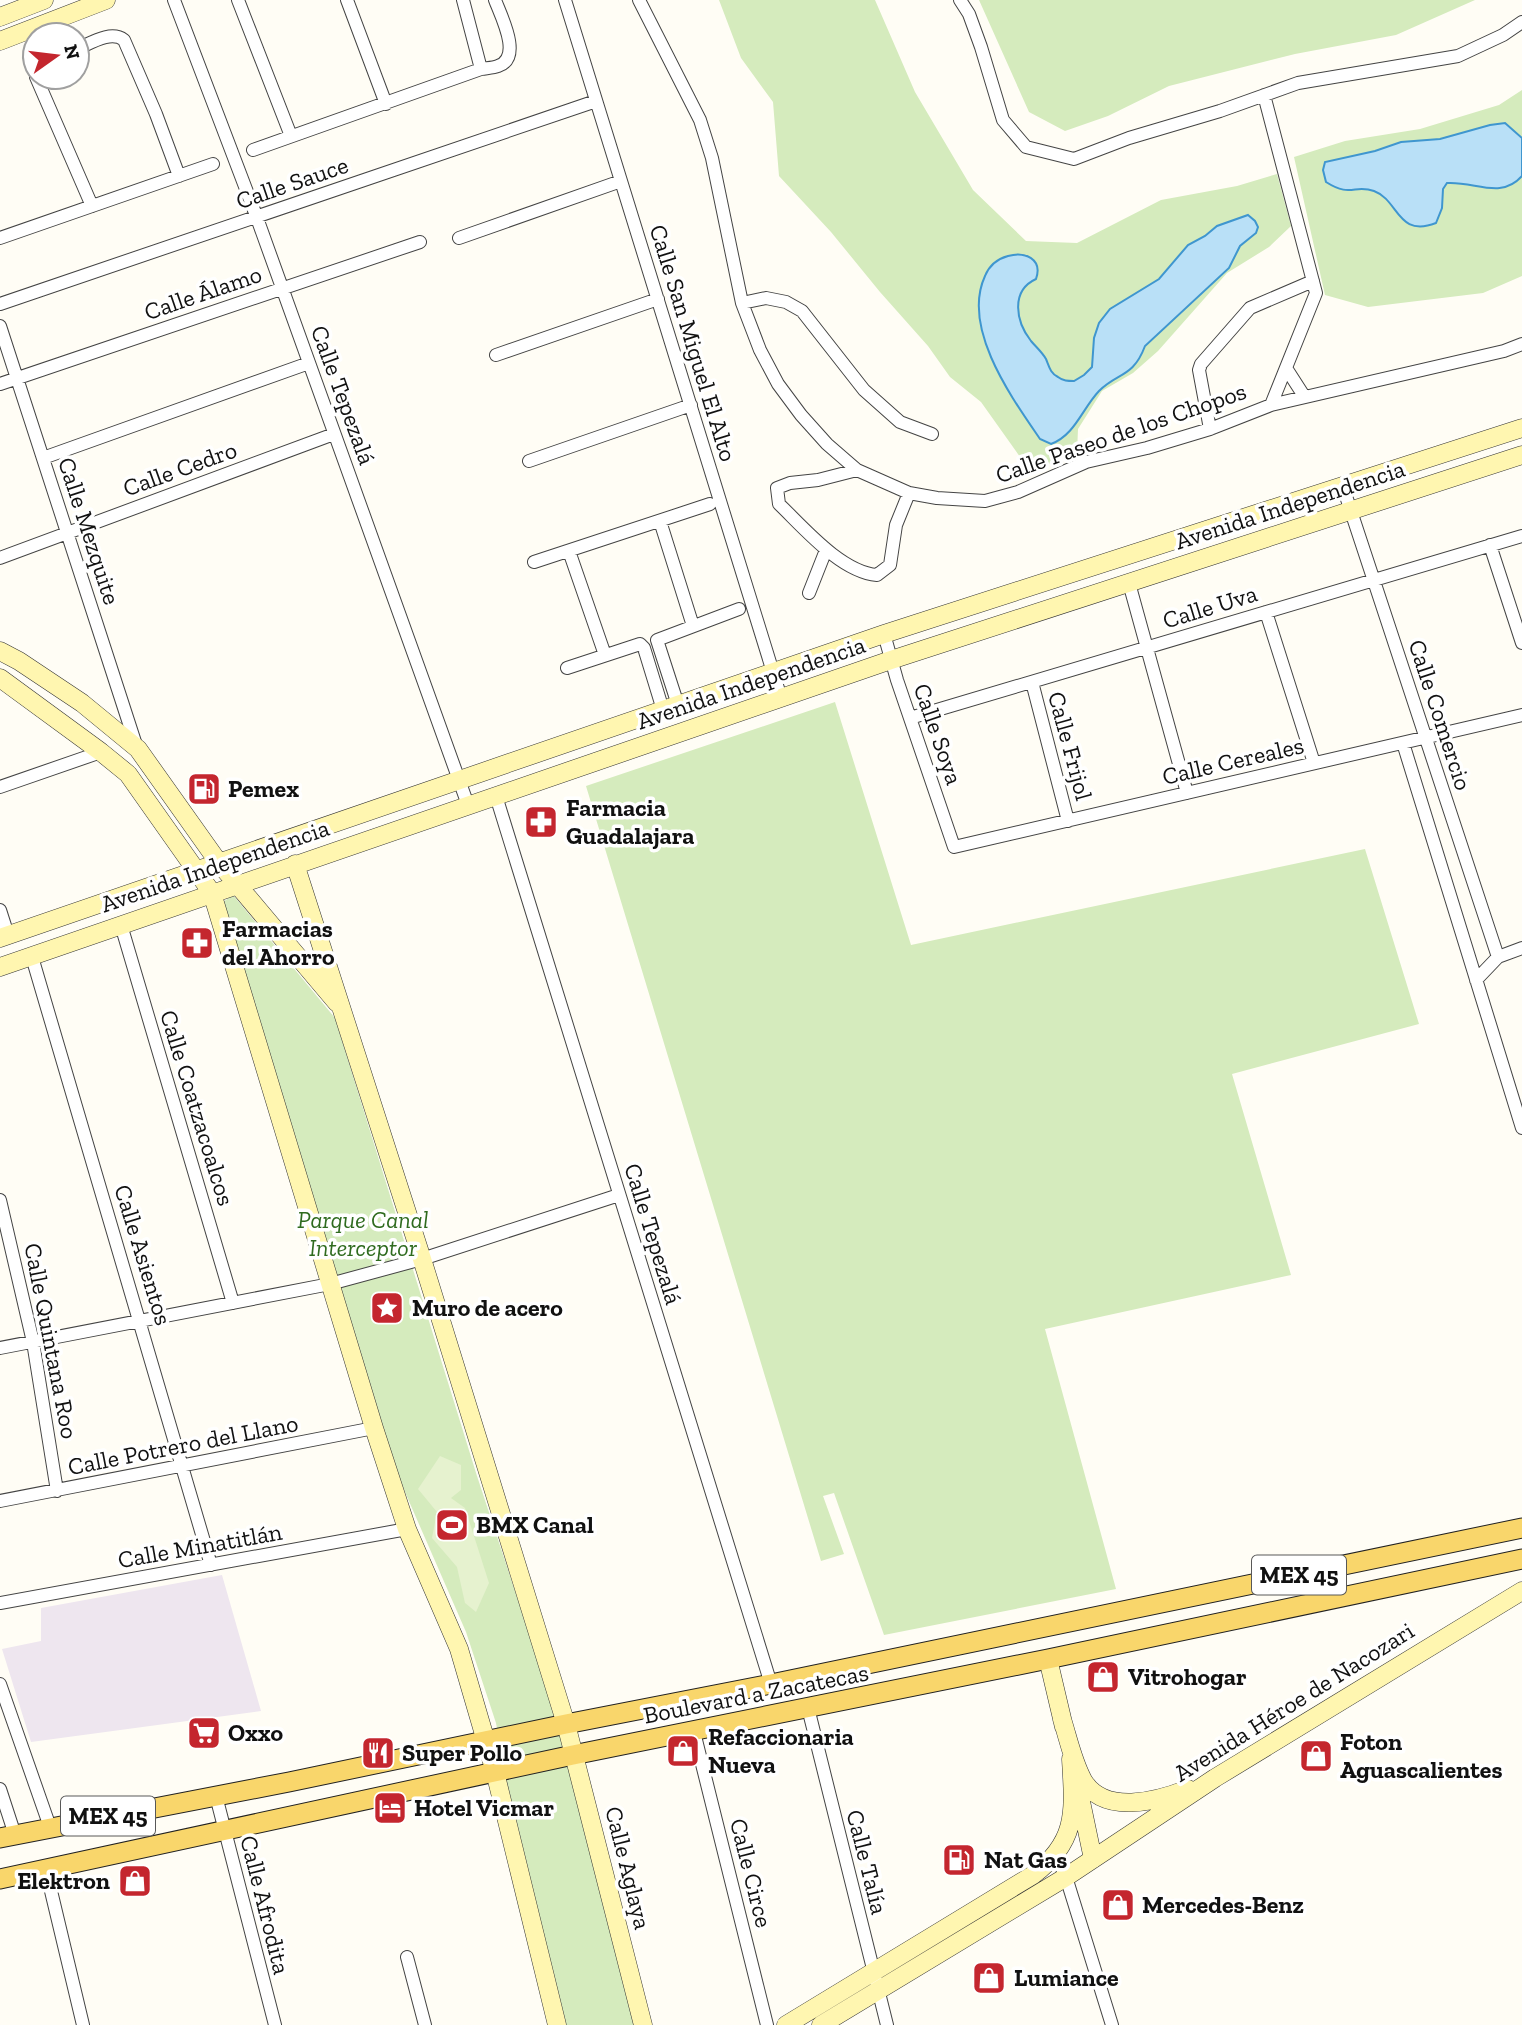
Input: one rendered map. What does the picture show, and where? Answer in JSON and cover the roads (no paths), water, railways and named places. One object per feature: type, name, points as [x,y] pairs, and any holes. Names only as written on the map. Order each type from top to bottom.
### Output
[{"type":"main road","points":[[0,17],[44,0]]},
{"type":"main road","points":[[0,41],[106,0]]},
{"type":"main road","name":"Avenida Independencia","points":[[4,937],[884,634],[1522,428]]},
{"type":"main road","name":"Avenida Independencia","points":[[0,967],[891,660],[1522,455]]},
{"type":"main road","points":[[0,651],[82,703],[138,749],[219,863],[344,1011]]},
{"type":"main road","points":[[0,678],[128,774],[212,893],[374,1428],[407,1529],[459,1649],[495,1772],[557,2025]]},
{"type":"main road","name":"Calle Aglaya","points":[[295,864],[344,1011],[566,1724],[643,2025]]},
{"type":"main road","name":"Boulevard a Zacatecas","points":[[7,1836],[1077,1622],[1522,1528]]},
{"type":"main road","name":"Boulevard a Zacatecas","points":[[0,1879],[573,1755],[1522,1559]]},
{"type":"main road","name":"Avenida Héroe de Nacozari","points":[[821,2025],[1066,1877],[1215,1778],[1522,1591]]},
{"type":"main road","points":[[1077,1622],[1059,1637],[1048,1659],[1093,1859]]},
{"type":"main road","points":[[1062,1719],[1084,1781],[1108,1799],[1130,1802],[1156,1800],[1215,1778]]},
{"type":"main road","points":[[786,2025],[1033,1875],[1056,1856],[1064,1844],[1072,1809],[1071,1759]]},
{"type":"street","name":"Calle Tepezalá","points":[[174,0],[257,218],[468,805]]},
{"type":"street","points":[[238,0],[291,136]]},
{"type":"street","points":[[347,0],[386,104]]},
{"type":"street","points":[[463,0],[481,69]]},
{"type":"street","points":[[253,150],[481,69],[499,66],[508,58],[510,52],[495,0]]},
{"type":"street","name":"Calle San Miguel El Alto","points":[[565,0],[781,698]]},
{"type":"street","name":"Calle Paseo de los Chopos","points":[[639,0],[700,120],[712,158],[741,303],[760,350],[778,384],[827,444],[857,470],[909,493],[937,498],[985,501],[1018,492],[1086,462],[1147,448],[1210,429],[1271,405],[1315,299],[1313,281],[1264,95]]},
{"type":"street","points":[[960,0],[969,14],[981,47],[1003,120],[1027,147],[1074,159],[1129,138],[1220,111],[1298,83],[1458,56],[1503,35],[1522,22]]},
{"type":"street","points":[[91,43],[111,36],[124,40],[179,176]]},
{"type":"street","points":[[42,91],[92,206]]},
{"type":"street","name":"Calle Sauce","points":[[0,304],[596,101]]},
{"type":"street","points":[[0,238],[213,164]]},
{"type":"street","points":[[459,238],[621,181]]},
{"type":"street","name":"Calle Álamo","points":[[0,384],[420,242]]},
{"type":"street","points":[[1210,429],[1199,370],[1201,364],[1250,308],[1313,281]]},
{"type":"street","points":[[741,303],[766,298],[786,302],[802,310],[864,390],[900,422],[932,434]]},
{"type":"street","points":[[496,355],[658,299]]},
{"type":"street","name":"Calle Mezquite","points":[[0,326],[138,749]]},
{"type":"street","points":[[1271,405],[1504,351],[1522,344]]},
{"type":"street","points":[[43,458],[309,363]]},
{"type":"street","points":[[1286,368],[1304,396]]},
{"type":"street","points":[[529,461],[691,405]]},
{"type":"street","name":"Calle Cedro","points":[[0,558],[334,434]]},
{"type":"street","points":[[857,470],[777,488],[779,504],[827,550],[866,574],[877,575],[890,565],[896,524],[909,493]]},
{"type":"street","name":"Calle Comercio","points":[[1343,487],[1498,957]]},
{"type":"street","points":[[534,562],[710,504]]},
{"type":"street","points":[[660,521],[692,626]]},
{"type":"street","name":"Calle Uva","points":[[910,718],[1522,536]]},
{"type":"street","points":[[1490,545],[1522,643]]},
{"type":"street","points":[[809,593],[827,550]]},
{"type":"street","points":[[569,551],[605,655]]},
{"type":"street","points":[[1129,583],[1187,793]]},
{"type":"street","points":[[670,708],[657,640],[739,609]]},
{"type":"street","points":[[1266,612],[1314,763]]},
{"type":"street","name":"Calle Soya","points":[[884,634],[954,847]]},
{"type":"street","points":[[567,668],[640,644],[670,708]]},
{"type":"street","name":"Calle Frijol","points":[[1032,681],[1068,821]]},
{"type":"street","name":"Calle Cereales","points":[[954,847],[1522,715]]},
{"type":"street","name":"Calle Comercio","points":[[1403,743],[1522,1128]]},
{"type":"street","points":[[0,787],[101,752]]},
{"type":"street","name":"Calle Tepezalá","points":[[496,796],[771,1684]]},
{"type":"street","points":[[0,910],[4,937]]},
{"type":"street","name":"Calle Coatzacoalcos","points":[[121,925],[233,1303]]},
{"type":"street","points":[[1476,981],[1498,957],[1522,948]]},
{"type":"street","name":"Calle Asientos","points":[[32,957],[211,1565]]},
{"type":"street","points":[[0,1348],[330,1284],[422,1259],[619,1195]]},
{"type":"street","name":"Calle Quintana Roo","points":[[0,1200],[33,1342],[57,1491]]},
{"type":"street","name":"Calle Potrero del Llano","points":[[0,1501],[374,1428]]},
{"type":"street","name":"Calle Minatitlán","points":[[0,1603],[407,1529]]},
{"type":"street","points":[[0,1684],[50,1827]]},
{"type":"street","name":"Calle Talía","points":[[808,1708],[887,2025]]},
{"type":"street","name":"Calle Circe","points":[[694,1732],[766,2025]]},
{"type":"street","points":[[0,1789],[7,1836]]},
{"type":"street","name":"Calle Afrodita","points":[[216,1796],[275,2025]]},
{"type":"street","points":[[1056,1856],[1066,1877],[1112,2025]]},
{"type":"street","points":[[46,1870],[83,2025]]},
{"type":"street","points":[[407,1958],[425,2025]]},
{"type":"water","points":[[1505,123],[1522,138],[1522,176],[1514,183],[1496,188],[1447,183],[1443,189],[1442,208],[1436,223],[1413,226],[1374,191],[1341,189],[1326,182],[1323,170],[1325,162],[1401,142],[1440,139]]},
{"type":"water","points":[[1248,215],[1258,227],[1256,233],[1240,246],[1229,268],[1145,346],[1130,369],[1099,391],[1066,434],[1051,444],[1040,439],[1004,383],[984,340],[979,296],[991,266],[1000,259],[1014,255],[1026,256],[1035,262],[1038,272],[1036,279],[1022,291],[1019,316],[1026,333],[1053,373],[1064,380],[1074,381],[1092,367],[1094,338],[1099,323],[1110,309],[1159,279],[1188,245],[1217,226]]},
{"type":"place","name":"Pemex","points":[[204,789]]},
{"type":"place","name":"Farmacia Guadalajara","points":[[541,822]]},
{"type":"place","name":"Farmacias del Ahorro","points":[[197,943]]},
{"type":"place","name":"Muro de acero","points":[[387,1308]]},
{"type":"place","name":"BMX Canal","points":[[452,1525]]},
{"type":"place","name":"Vitrohogar","points":[[1103,1677]]},
{"type":"place","name":"Oxxo","points":[[204,1733]]},
{"type":"place","name":"Refaccionaria Nueva","points":[[683,1751]]},
{"type":"place","name":"Super Pollo","points":[[378,1753]]},
{"type":"place","name":"Foton Aguascalientes","points":[[1316,1756]]},
{"type":"place","name":"Hotel Vicmar","points":[[390,1808]]},
{"type":"place","name":"Nat Gas","points":[[959,1860]]},
{"type":"place","name":"Elektron","points":[[135,1881]]},
{"type":"place","name":"Mercedes-Benz","points":[[1118,1905]]},
{"type":"place","name":"Lumiance","points":[[989,1978]]},
{"type":"park label","name":"Parque Canal Interceptor","points":[[363,1234]]}]
